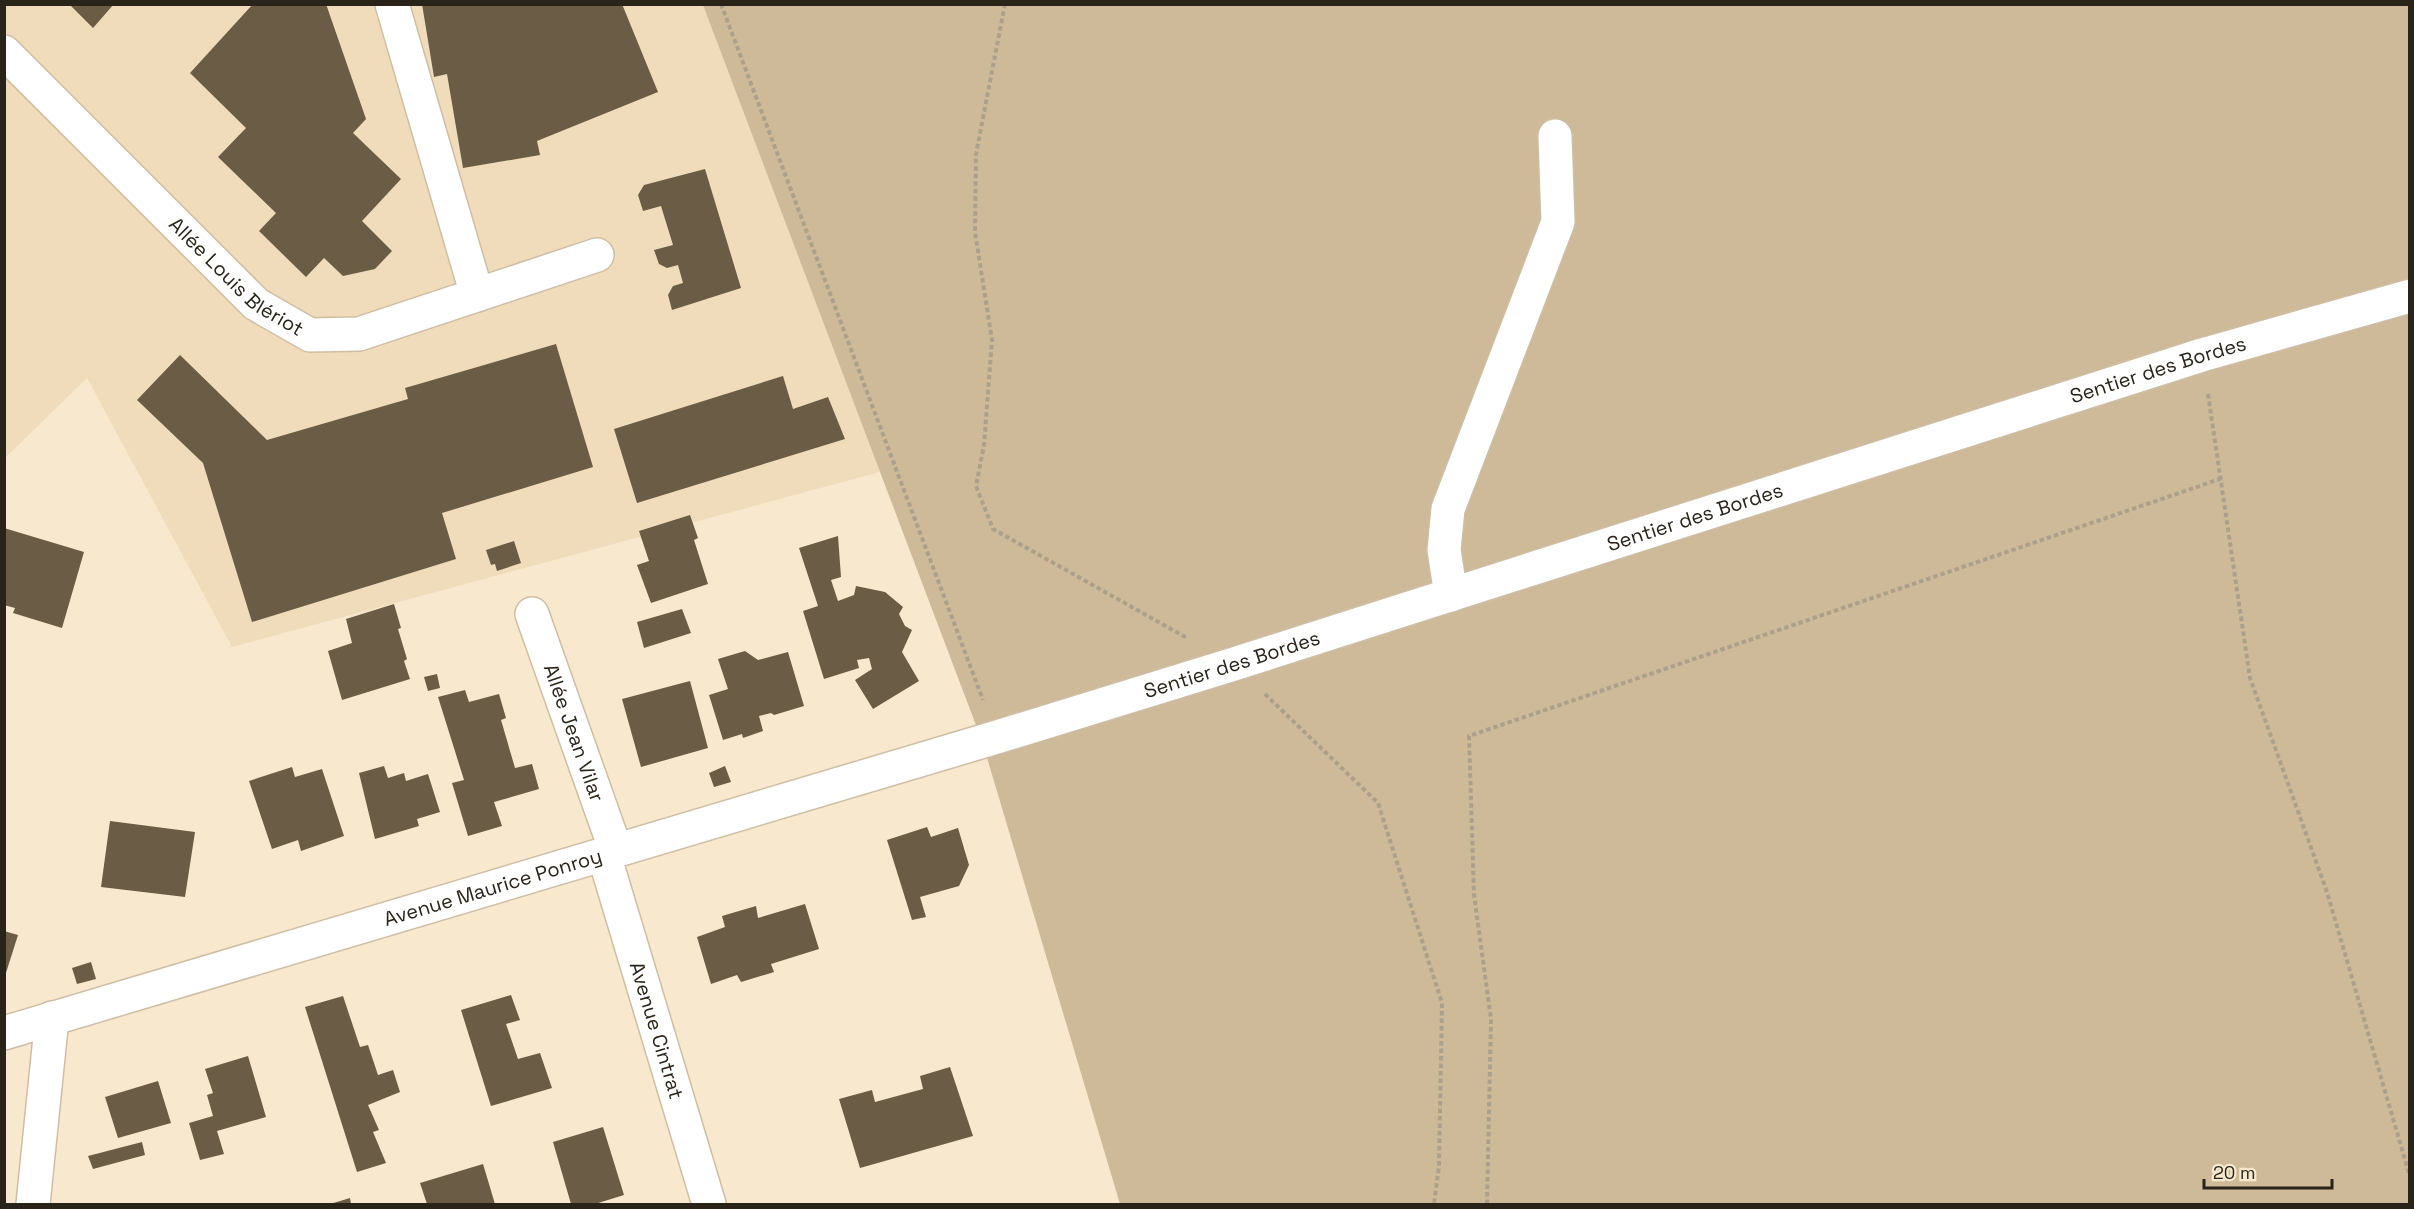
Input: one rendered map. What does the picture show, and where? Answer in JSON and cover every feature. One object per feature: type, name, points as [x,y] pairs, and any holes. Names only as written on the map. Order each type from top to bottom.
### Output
[{"type":"street","points":[[392,4],[477,295]]},
{"type":"street","name":"Allée Louis Blériot","points":[[4,52],[256,304],[310,335],[359,334],[597,255]]},
{"type":"street","points":[[1451,595],[1444,550],[1448,509],[1558,222],[1555,136]]},
{"type":"street","name":"Sentier des Bordes","points":[[990,739],[1234,664],[2202,355],[2409,296]]},
{"type":"street","name":"Allée Jean Vilar","points":[[531,614],[610,853]]},
{"type":"street","name":"Avenue Maurice Ponroy","points":[[4,1033],[990,739]]},
{"type":"street","name":"Avenue Cintrat","points":[[610,853],[710,1204]]},
{"type":"street","points":[[33,1204],[52,1018]]},
{"type":"path","points":[[721,4],[990,739]]},
{"type":"path","points":[[1005,4],[976,154],[975,232],[992,340],[984,445],[976,486],[993,529],[1234,664],[1378,803],[1442,1003],[1438,1166],[1434,1204]]},
{"type":"path","points":[[2202,355],[2250,678],[2327,892],[2409,1177]]},
{"type":"path","points":[[1487,1204],[1491,1019],[1474,895],[1469,736],[2220,479]]},
{"type":"shaded area","points":[[703,4],[880,472],[232,647],[87,378],[5,458],[5,5]]},
{"type":"shaded area","points":[[703,5],[2409,5],[2409,1204],[1120,1204],[982,741]]},
{"type":"building","points":[[69,4],[114,4],[93,28]]},
{"type":"building","points":[[253,4],[326,4],[366,119],[353,133],[401,179],[362,221],[392,251],[375,269],[343,276],[324,258],[306,277],[259,231],[276,213],[218,157],[246,128],[190,73]]},
{"type":"building","points":[[422,4],[622,4],[658,92],[537,141],[540,155],[463,168],[447,74],[434,77]]},
{"type":"building","points":[[705,169],[741,288],[672,310],[668,295],[673,286],[683,283],[678,265],[667,268],[659,264],[654,250],[673,245],[661,206],[643,211],[638,195],[644,185]]},
{"type":"building","points":[[556,344],[593,467],[442,513],[456,559],[252,622],[203,463],[137,400],[180,355],[267,440],[408,399],[405,388]]},
{"type":"building","points":[[783,376],[793,409],[828,397],[845,439],[637,503],[614,429]]},
{"type":"building","points":[[690,515],[698,538],[694,540],[708,584],[651,603],[637,565],[649,561],[639,531]]},
{"type":"building","points":[[4,528],[84,552],[62,628],[13,613],[15,608],[4,605]]},
{"type":"building","points":[[838,536],[841,577],[831,580],[838,601],[854,595],[856,586],[885,592],[903,607],[899,614],[905,626],[912,630],[902,652],[919,681],[873,709],[855,680],[872,669],[869,658],[857,660],[859,668],[824,679],[803,611],[818,606],[799,548]]},
{"type":"building","points":[[514,541],[521,563],[497,571],[495,564],[491,565],[486,550]]},
{"type":"building","points":[[394,604],[401,628],[398,629],[407,659],[404,661],[410,679],[342,700],[328,651],[352,643],[346,619]]},
{"type":"building","points":[[682,609],[691,633],[644,648],[637,622]]},
{"type":"building","points":[[745,651],[758,660],[788,652],[804,706],[774,715],[771,713],[759,716],[763,731],[743,738],[742,734],[723,740],[709,695],[728,689],[718,659]]},
{"type":"building","points":[[437,674],[440,688],[428,691],[424,677]]},
{"type":"building","points":[[690,681],[708,748],[641,767],[622,699]]},
{"type":"building","points":[[465,690],[469,702],[499,694],[506,718],[501,720],[515,768],[532,764],[539,789],[494,802],[502,826],[468,836],[452,783],[464,780],[438,697]]},
{"type":"building","points":[[384,766],[388,778],[404,773],[406,781],[428,774],[440,812],[417,819],[419,826],[375,839],[359,773]]},
{"type":"building","points":[[725,766],[731,782],[714,787],[709,773]]},
{"type":"building","points":[[292,767],[295,777],[322,769],[344,836],[301,851],[298,840],[272,849],[249,781]]},
{"type":"building","points":[[110,821],[195,832],[185,897],[101,887]]},
{"type":"building","points":[[927,827],[931,837],[958,828],[969,865],[959,886],[920,897],[926,917],[912,920],[887,840]]},
{"type":"building","points":[[805,904],[819,949],[771,964],[774,972],[741,982],[737,975],[711,984],[697,937],[725,927],[722,916],[756,906],[758,918]]},
{"type":"building","points":[[4,931],[18,935],[5,976],[4,976]]},
{"type":"building","points":[[91,962],[96,979],[77,984],[72,968]]},
{"type":"building","points":[[511,995],[520,1020],[506,1024],[518,1059],[540,1053],[552,1088],[491,1106],[461,1010]]},
{"type":"building","points":[[343,996],[360,1047],[368,1045],[378,1075],[393,1070],[400,1092],[368,1105],[379,1130],[373,1132],[386,1163],[357,1172],[305,1007]]},
{"type":"building","points":[[248,1056],[266,1117],[217,1131],[224,1154],[200,1160],[189,1123],[213,1116],[207,1095],[213,1093],[205,1069]]},
{"type":"building","points":[[950,1067],[973,1136],[860,1168],[839,1099],[872,1090],[875,1102],[923,1089],[920,1076]]},
{"type":"building","points":[[158,1081],[171,1123],[118,1138],[105,1097]]},
{"type":"building","points":[[603,1127],[624,1195],[595,1204],[571,1204],[553,1142]]},
{"type":"building","points":[[142,1142],[145,1155],[93,1169],[88,1156]]},
{"type":"building","points":[[483,1164],[495,1204],[427,1204],[420,1183]]},
{"type":"building","points":[[350,1198],[351,1204],[330,1204]]}]
